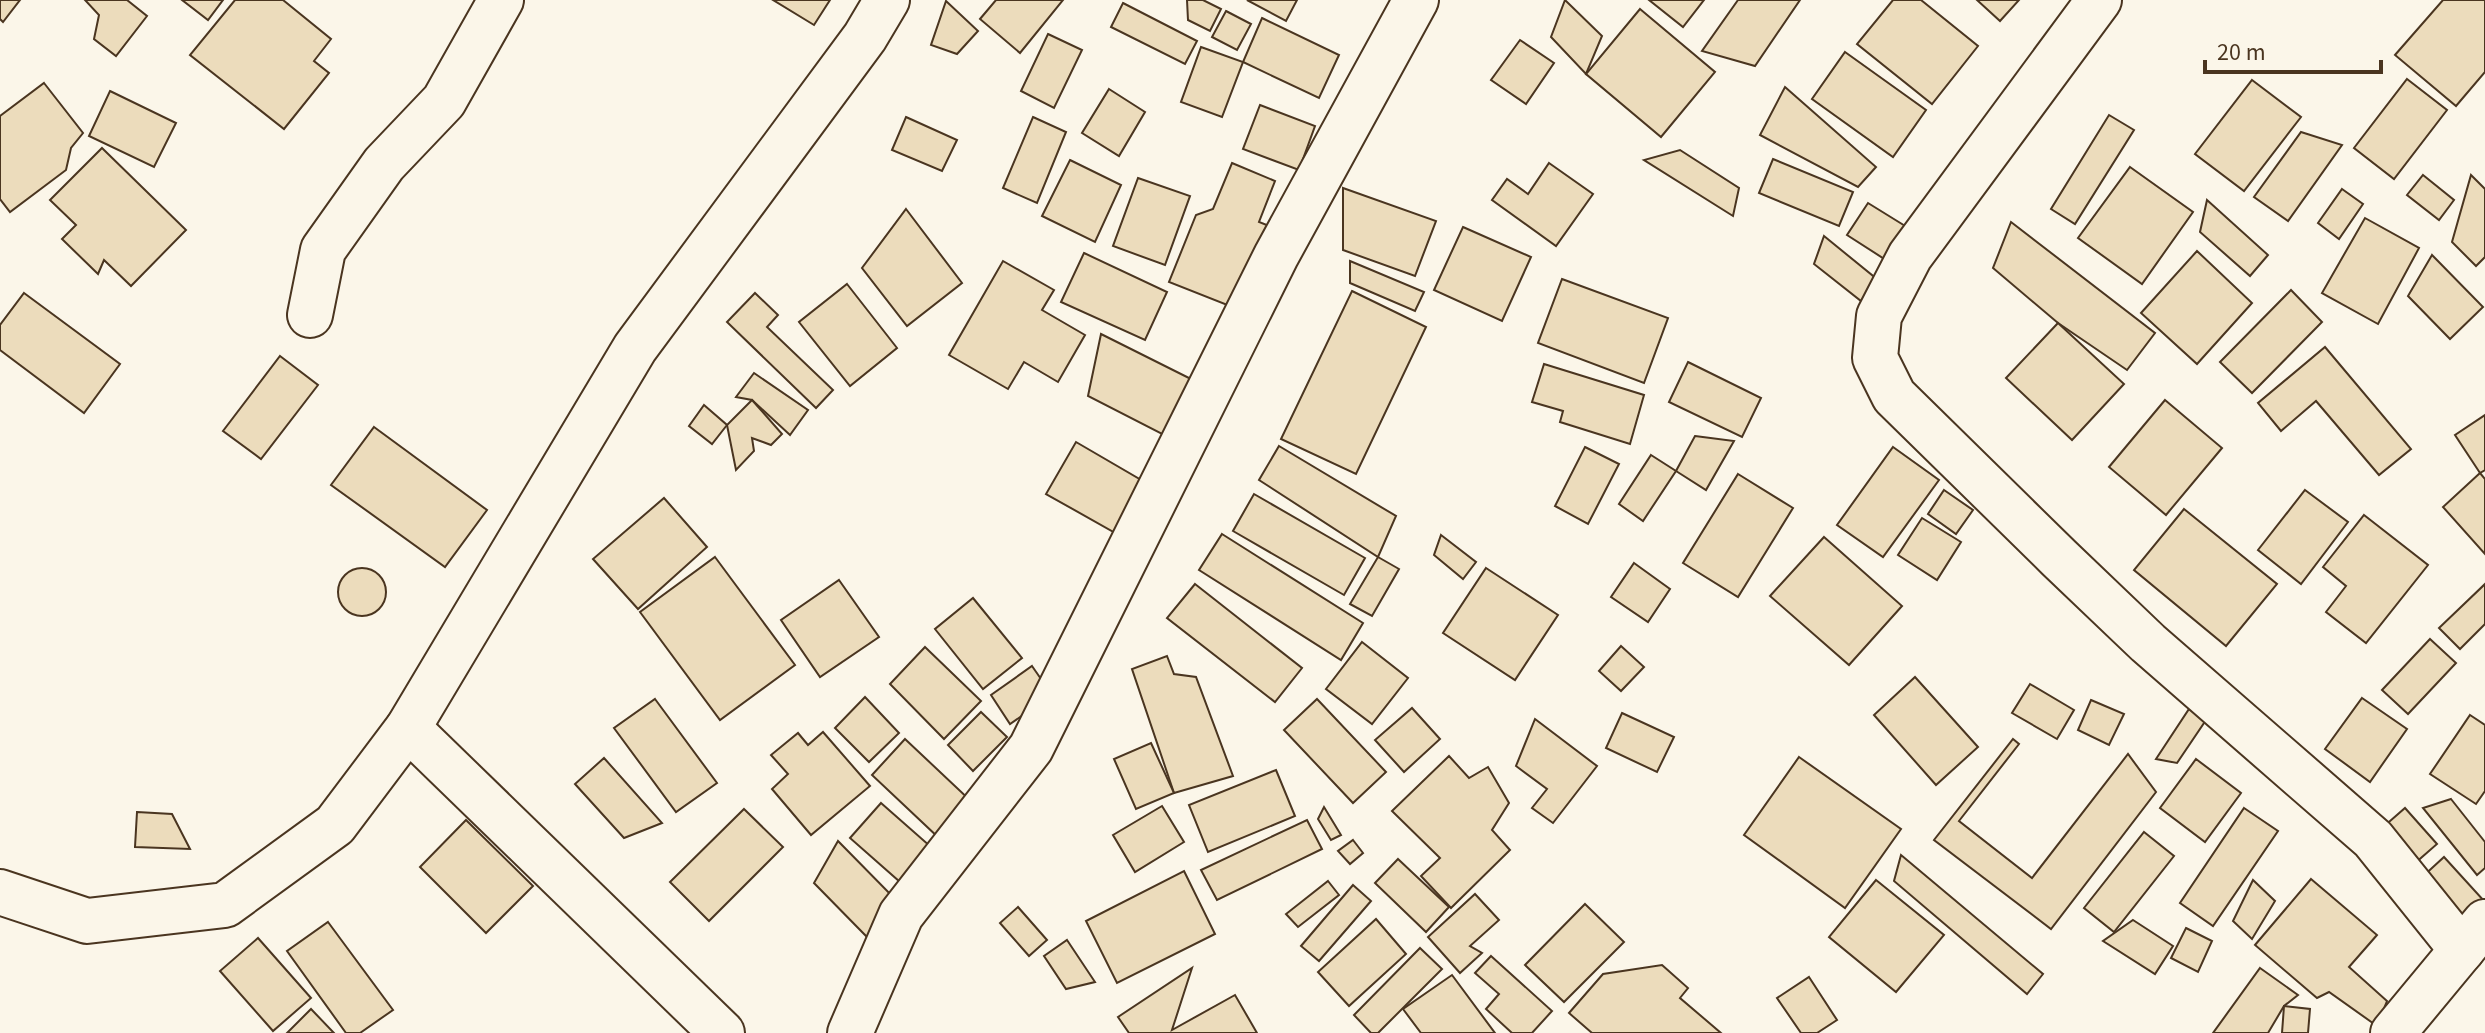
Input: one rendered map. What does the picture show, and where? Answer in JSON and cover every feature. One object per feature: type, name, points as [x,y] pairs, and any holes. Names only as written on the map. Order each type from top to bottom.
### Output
[{"type":"street","points":[[310,315],[323,250],[384,164],[444,101],[501,0]]},
{"type":"street","points":[[0,892],[87,921],[225,905],[335,825],[408,728],[635,348],[865,37],[887,0]]},
{"type":"street","points":[[850,1033],[901,915],[1031,748],[1276,256],[1416,0]]},
{"type":"street","points":[[2099,0],[1910,256],[1879,316],[1875,358],[1894,396],[2059,558],[2148,643],[2373,839],[2474,936],[2393,1033]]},
{"type":"street","points":[[408,728],[722,1033]]},
{"type":"building","points":[[0,0],[20,0],[3,22],[0,19]]},
{"type":"building","points":[[85,0],[127,0],[147,16],[116,56],[94,39],[99,15]]},
{"type":"building","points":[[182,0],[223,0],[208,20]]},
{"type":"building","points":[[235,0],[283,0],[331,39],[314,61],[329,73],[284,129],[190,55]]},
{"type":"building","points":[[773,0],[830,0],[814,25]]},
{"type":"building","points":[[996,0],[1063,0],[1020,53],[980,19]]},
{"type":"building","points":[[1187,0],[1203,0],[1221,9],[1210,31],[1188,20]]},
{"type":"building","points":[[1247,0],[1297,0],[1286,21]]},
{"type":"building","points":[[1565,0],[1602,36],[1586,74],[1551,37]]},
{"type":"building","points":[[1649,0],[1704,0],[1683,27]]},
{"type":"building","points":[[1738,0],[1800,0],[1755,66],[1702,51]]},
{"type":"building","points":[[1893,0],[1921,0],[1978,46],[1932,104],[1857,44]]},
{"type":"building","points":[[1977,0],[2019,0],[2000,21]]},
{"type":"building","points":[[2443,0],[2485,0],[2485,72],[2456,106],[2395,55]]},
{"type":"building","points":[[946,1],[978,31],[957,54],[931,45]]},
{"type":"building","points":[[1123,3],[1197,41],[1185,64],[1111,27]]},
{"type":"building","points":[[1640,9],[1715,72],[1661,137],[1586,74]]},
{"type":"building","points":[[1226,11],[1251,24],[1237,50],[1212,37]]},
{"type":"building","points":[[1262,18],[1339,55],[1319,98],[1243,62]]},
{"type":"building","points":[[1048,34],[1082,50],[1054,108],[1021,91]]},
{"type":"building","points":[[1520,40],[1554,63],[1526,104],[1491,80]]},
{"type":"building","points":[[1201,47],[1243,62],[1222,117],[1181,102]]},
{"type":"building","points":[[1845,52],[1926,110],[1893,157],[1812,99]]},
{"type":"building","points":[[2407,79],[2447,110],[2394,179],[2354,148]]},
{"type":"building","points":[[2252,80],[2301,117],[2244,191],[2195,154]]},
{"type":"building","points":[[44,83],[83,133],[71,148],[66,170],[10,212],[0,199],[0,116]]},
{"type":"building","points":[[1785,87],[1876,167],[1858,187],[1760,135]]},
{"type":"building","points":[[1109,89],[1145,112],[1119,156],[1082,133]]},
{"type":"building","points":[[110,91],[176,123],[154,167],[89,136]]},
{"type":"building","points":[[1260,105],[1315,126],[1299,170],[1243,149]]},
{"type":"building","points":[[2109,115],[2134,130],[2075,224],[2051,209]]},
{"type":"building","points":[[906,117],[957,140],[942,171],[892,150]]},
{"type":"building","points":[[1033,117],[1066,132],[1037,203],[1003,188]]},
{"type":"building","points":[[2301,132],[2342,145],[2288,221],[2254,197]]},
{"type":"building","points":[[102,148],[186,230],[131,286],[104,260],[98,274],[62,239],[76,225],[50,200]]},
{"type":"building","points":[[1680,150],[1739,188],[1733,216],[1644,160]]},
{"type":"building","points":[[1773,159],[1853,192],[1839,226],[1759,193]]},
{"type":"building","points":[[1070,160],[1121,185],[1095,242],[1042,216]]},
{"type":"building","points":[[1232,163],[1275,181],[1259,222],[1279,230],[1245,312],[1169,282],[1196,215],[1213,209]]},
{"type":"building","points":[[1549,163],[1593,194],[1556,246],[1492,200],[1507,179],[1528,194]]},
{"type":"building","points":[[2130,167],[2193,212],[2142,284],[2078,238]]},
{"type":"building","points":[[2423,175],[2454,200],[2439,220],[2407,195]]},
{"type":"building","points":[[2471,175],[2485,189],[2485,257],[2476,266],[2452,242]]},
{"type":"building","points":[[1138,178],[1190,196],[1165,265],[1113,246]]},
{"type":"building","points":[[1343,188],[1436,221],[1415,276],[1343,250]]},
{"type":"building","points":[[2342,189],[2363,204],[2339,239],[2318,223]]},
{"type":"building","points":[[2207,200],[2268,255],[2250,276],[2200,232]]},
{"type":"building","points":[[1868,203],[1910,229],[1889,262],[1847,235]]},
{"type":"building","points":[[906,209],[962,283],[907,326],[862,268]]},
{"type":"building","points":[[2365,218],[2419,248],[2378,324],[2322,293]]},
{"type":"building","points":[[2011,222],[2155,333],[2127,370],[2058,323],[1993,268]]},
{"type":"building","points":[[1463,227],[1531,257],[1502,321],[1434,290]]},
{"type":"building","points":[[1824,236],[1878,280],[1861,301],[1814,264]]},
{"type":"building","points":[[2197,251],[2252,303],[2197,364],[2141,313]]},
{"type":"building","points":[[1084,253],[1167,292],[1145,340],[1061,302]]},
{"type":"building","points":[[2432,255],[2483,307],[2450,339],[2408,296]]},
{"type":"building","points":[[1003,261],[1054,290],[1042,310],[1085,335],[1058,382],[1024,362],[1008,389],[949,355]]},
{"type":"building","points":[[1350,261],[1424,292],[1415,311],[1350,283]]},
{"type":"building","points":[[1562,279],[1668,318],[1644,383],[1538,343]]},
{"type":"building","points":[[847,284],[897,348],[850,386],[799,322]]},
{"type":"building","points":[[2291,290],[2322,322],[2252,393],[2220,362]]},
{"type":"building","points":[[1352,291],[1426,327],[1356,474],[1281,439]]},
{"type":"building","points":[[24,293],[120,364],[84,413],[0,350],[0,325]]},
{"type":"building","points":[[755,293],[778,315],[767,327],[833,390],[816,408],[727,322]]},
{"type":"building","points":[[2058,323],[2124,384],[2072,440],[2006,378]]},
{"type":"building","points":[[1101,334],[1195,381],[1166,436],[1088,396]]},
{"type":"building","points":[[2325,347],[2411,449],[2379,475],[2316,401],[2281,431],[2258,403]]},
{"type":"building","points":[[280,356],[318,385],[261,459],[223,431]]},
{"type":"building","points":[[1688,362],[1761,398],[1742,437],[1669,402]]},
{"type":"building","points":[[1544,364],[1644,395],[1630,444],[1560,422],[1563,411],[1532,402]]},
{"type":"building","points":[[754,373],[808,410],[790,435],[752,400],[736,397]]},
{"type":"building","points":[[752,400],[782,434],[771,445],[752,438],[754,451],[736,470],[727,425]]},
{"type":"building","points":[[2165,400],[2222,448],[2166,515],[2109,467]]},
{"type":"building","points":[[704,405],[727,425],[712,444],[689,426]]},
{"type":"building","points":[[2485,415],[2485,470],[2480,473],[2455,435]]},
{"type":"building","points":[[374,427],[487,510],[445,567],[331,485]]},
{"type":"building","points":[[1695,436],[1734,441],[1706,490],[1676,471]]},
{"type":"building","points":[[1076,442],[1148,484],[1133,543],[1046,494]]},
{"type":"building","points":[[1279,446],[1396,516],[1378,557],[1259,480]]},
{"type":"building","points":[[1585,447],[1619,464],[1588,524],[1555,506]]},
{"type":"building","points":[[1893,447],[1939,480],[1883,557],[1837,525]]},
{"type":"building","points":[[1651,455],[1676,471],[1643,521],[1619,504]]},
{"type":"building","points":[[2480,473],[2485,479],[2485,554],[2443,507]]},
{"type":"building","points":[[1738,474],[1793,508],[1738,597],[1683,563]]},
{"type":"building","points":[[1944,490],[1973,510],[1956,534],[1928,514]]},
{"type":"building","points":[[2305,490],[2348,522],[2301,584],[2258,550]]},
{"type":"building","points":[[1254,494],[1365,558],[1344,595],[1233,531]]},
{"type":"building","points":[[664,498],[707,547],[638,609],[593,559]]},
{"type":"building","points":[[2184,509],[2277,584],[2226,646],[2134,570]]},
{"type":"building","points":[[2364,515],[2428,565],[2366,643],[2326,612],[2346,586],[2323,567]]},
{"type":"building","points":[[1922,518],[1961,542],[1937,580],[1898,555]]},
{"type":"building","points":[[1222,534],[1363,623],[1341,660],[1199,570]]},
{"type":"building","points":[[1441,535],[1476,562],[1463,579],[1434,555]]},
{"type":"building","points":[[1824,537],[1902,606],[1849,665],[1770,596]]},
{"type":"building","points":[[715,557],[795,665],[720,720],[640,612]]},
{"type":"building","points":[[1378,557],[1399,569],[1372,616],[1350,604]]},
{"type":"building","points":[[1634,563],[1670,589],[1648,622],[1611,597]]},
{"type":"building","points":[[362,568],[379,575],[386,592],[379,609],[362,616],[345,609],[338,592],[345,575]]},
{"type":"building","points":[[1486,568],[1558,615],[1515,680],[1443,633]]},
{"type":"building","points":[[839,580],[879,637],[820,677],[781,620]]},
{"type":"building","points":[[1195,584],[1302,668],[1275,702],[1167,618]]},
{"type":"building","points":[[2485,584],[2485,624],[2460,649],[2439,628]]},
{"type":"building","points":[[973,598],[1022,658],[983,689],[935,629]]},
{"type":"building","points":[[2430,639],[2456,663],[2408,714],[2382,690]]},
{"type":"building","points":[[1362,642],[1408,678],[1372,724],[1326,689]]},
{"type":"building","points":[[1621,646],[1644,667],[1621,691],[1599,671]]},
{"type":"building","points":[[925,647],[981,701],[944,739],[890,684]]},
{"type":"building","points":[[1167,656],[1174,674],[1196,677],[1233,776],[1174,793],[1132,669]]},
{"type":"building","points":[[1032,666],[1052,695],[1010,724],[991,695]]},
{"type":"building","points":[[1915,677],[1978,747],[1936,785],[1874,715]]},
{"type":"building","points":[[2030,684],[2074,710],[2057,739],[2012,713]]},
{"type":"building","points":[[865,697],[899,733],[869,762],[835,728]]},
{"type":"building","points":[[2362,698],[2407,729],[2370,782],[2325,749]]},
{"type":"building","points":[[655,699],[717,783],[676,812],[614,728]]},
{"type":"building","points":[[1317,699],[1386,772],[1353,803],[1284,730]]},
{"type":"building","points":[[2091,700],[2124,714],[2109,745],[2078,730]]},
{"type":"building","points":[[1412,708],[1440,739],[1404,772],[1375,740]]},
{"type":"building","points":[[2189,709],[2206,720],[2177,763],[2156,759]]},
{"type":"building","points":[[981,712],[1007,737],[973,771],[948,745]]},
{"type":"building","points":[[1622,713],[1674,737],[1657,772],[1606,748]]},
{"type":"building","points":[[2470,715],[2485,725],[2485,791],[2476,804],[2430,774]]},
{"type":"building","points":[[1535,719],[1597,766],[1553,823],[1532,808],[1547,789],[1516,766]]},
{"type":"building","points":[[823,732],[870,786],[811,835],[772,789],[788,774],[771,755],[798,733],[808,745]]},
{"type":"building","points":[[905,739],[974,804],[940,839],[872,775]]},
{"type":"building","points":[[2013,739],[2019,744],[1959,821],[2032,878],[2128,754],[2156,792],[2051,929],[1934,840]]},
{"type":"building","points":[[1151,743],[1174,793],[1136,809],[1114,759]]},
{"type":"building","points":[[1449,756],[1469,778],[1488,767],[1509,803],[1492,830],[1510,850],[1451,908],[1421,876],[1440,858],[1392,811]]},
{"type":"building","points":[[1799,757],[1901,829],[1845,908],[1744,835]]},
{"type":"building","points":[[604,758],[662,823],[624,838],[575,784]]},
{"type":"building","points":[[2196,759],[2241,793],[2205,842],[2160,808]]},
{"type":"building","points":[[1276,770],[1295,816],[1208,852],[1189,805]]},
{"type":"building","points":[[2451,799],[2485,842],[2485,868],[2477,875],[2423,808]]},
{"type":"building","points":[[881,803],[939,854],[908,889],[850,838]]},
{"type":"building","points":[[1162,806],[1184,842],[1135,872],[1113,835]]},
{"type":"building","points":[[1324,807],[1341,835],[1331,840],[1318,819]]},
{"type":"building","points":[[2244,808],[2278,831],[2213,926],[2180,903]]},
{"type":"building","points":[[2405,808],[2437,844],[2414,864],[2382,828]]},
{"type":"building","points":[[744,809],[783,847],[709,921],[670,882]]},
{"type":"building","points":[[137,812],[172,814],[190,849],[135,847]]},
{"type":"building","points":[[466,820],[533,886],[486,933],[420,867]]},
{"type":"building","points":[[1307,820],[1322,849],[1217,900],[1201,870]]},
{"type":"building","points":[[2144,832],[2174,856],[2114,932],[2084,908]]},
{"type":"building","points":[[1353,840],[1363,853],[1350,864],[1338,851]]},
{"type":"building","points":[[838,841],[900,904],[867,937],[814,883]]},
{"type":"building","points":[[1901,855],[2043,974],[2027,994],[1894,881]]},
{"type":"building","points":[[2444,857],[2485,902],[2462,925],[2420,879]]},
{"type":"building","points":[[1398,859],[1449,907],[1426,932],[1375,883]]},
{"type":"building","points":[[1184,871],[1215,934],[1117,983],[1086,921]]},
{"type":"building","points":[[2311,879],[2377,935],[2349,967],[2387,1001],[2377,1026],[2329,992],[2317,998],[2255,945]]},
{"type":"building","points":[[1876,880],[1944,935],[1896,992],[1829,937]]},
{"type":"building","points":[[2253,880],[2275,901],[2252,939],[2233,921]]},
{"type":"building","points":[[1328,881],[1339,895],[1298,927],[1286,914]]},
{"type":"building","points":[[1353,885],[1371,901],[1319,961],[1301,946]]},
{"type":"building","points":[[1475,894],[1499,920],[1470,946],[1482,953],[1460,973],[1428,937]]},
{"type":"building","points":[[1585,904],[1624,942],[1564,1002],[1525,965]]},
{"type":"building","points":[[1018,907],[1047,940],[1029,956],[1000,923]]},
{"type":"building","points":[[1376,919],[1406,954],[1349,1006],[1318,972]]},
{"type":"building","points":[[2133,920],[2173,946],[2155,974],[2103,941]]},
{"type":"building","points":[[328,922],[393,1010],[360,1033],[346,1033],[287,951]]},
{"type":"building","points":[[2186,928],[2212,941],[2198,972],[2171,958]]},
{"type":"building","points":[[258,938],[311,998],[273,1031],[220,971]]},
{"type":"building","points":[[1067,940],[1095,982],[1066,989],[1044,956]]},
{"type":"building","points":[[1420,948],[1442,969],[1378,1033],[1371,1033],[1354,1015]]},
{"type":"building","points":[[1491,956],[1552,1011],[1532,1033],[1512,1033],[1486,1009],[1499,994],[1475,973]]},
{"type":"building","points":[[1662,965],[1688,988],[1680,998],[1721,1033],[1592,1033],[1569,1013],[1603,974]]},
{"type":"building","points":[[1192,968],[1172,1030],[1235,995],[1257,1033],[1129,1033],[1118,1017]]},
{"type":"building","points":[[2260,968],[2298,995],[2284,1006],[2268,1033],[2213,1033]]},
{"type":"building","points":[[1452,975],[1495,1033],[1421,1033],[1403,1009]]},
{"type":"building","points":[[1809,977],[1837,1020],[1817,1033],[1801,1033],[1777,998]]},
{"type":"building","points":[[2284,1006],[2310,1009],[2308,1033],[2282,1033]]},
{"type":"building","points":[[311,1009],[334,1033],[287,1033]]}]
